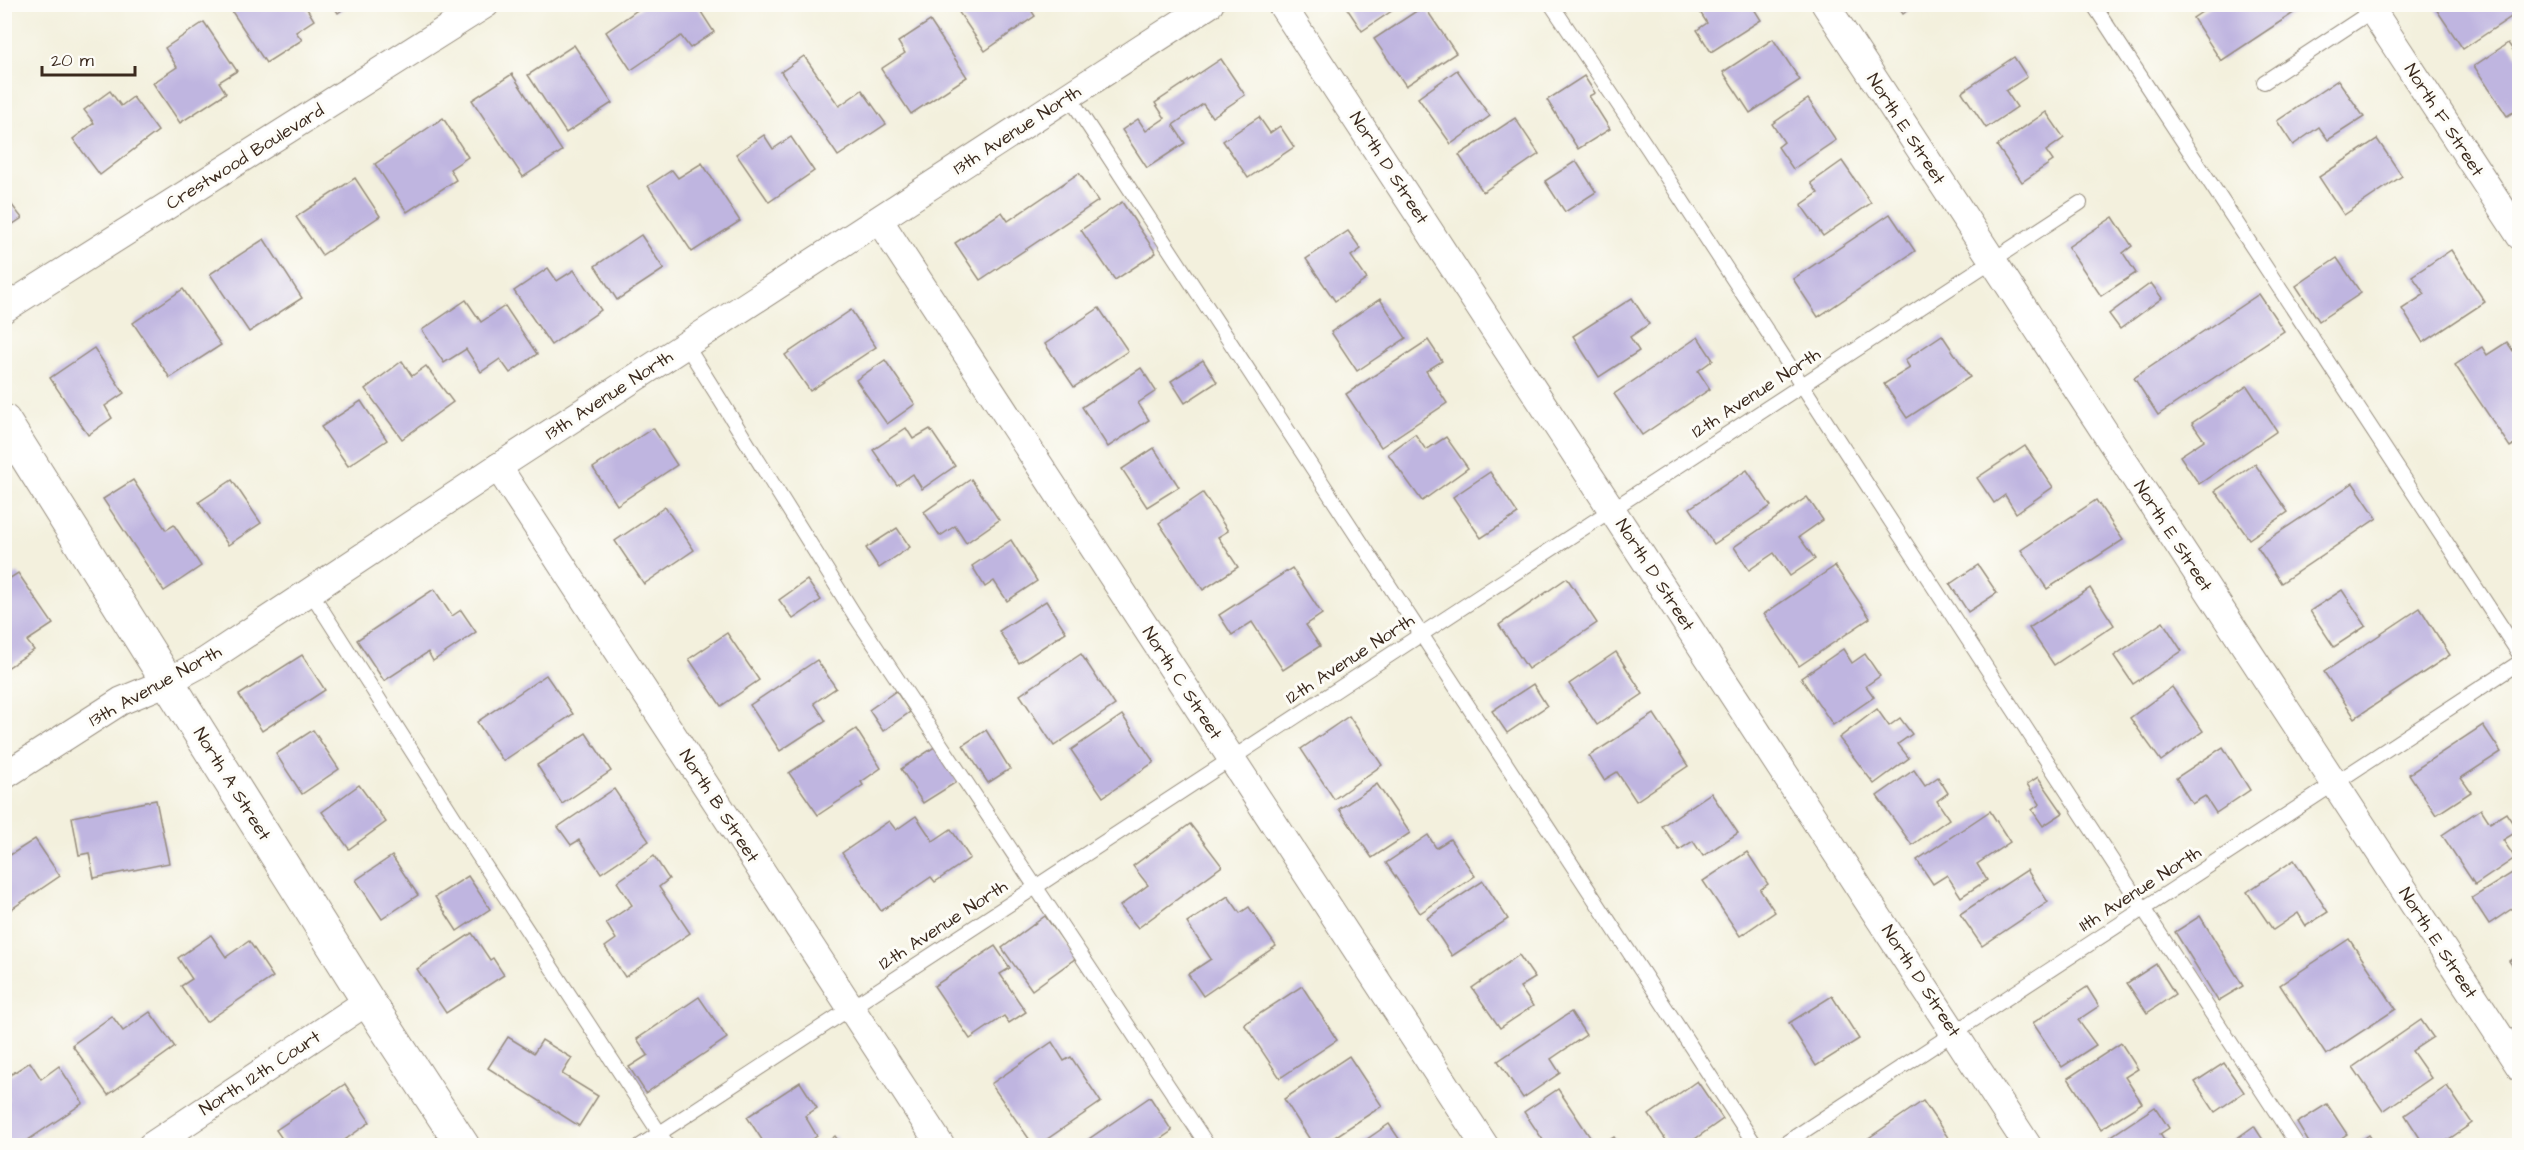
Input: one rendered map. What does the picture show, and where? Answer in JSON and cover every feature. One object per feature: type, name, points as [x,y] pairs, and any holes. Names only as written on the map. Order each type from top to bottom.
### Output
[{"type":"street","name":"Crestwood Boulevard","points":[[4,309],[486,4]]},
{"type":"street","name":"13th Avenue North","points":[[4,776],[121,700],[167,682],[204,662],[498,467],[1210,4]]},
{"type":"street","name":"North D Street","points":[[1281,4],[2028,1146]]},
{"type":"street","name":"North E Street","points":[[1825,4],[2520,1067]]},
{"type":"street","name":"North F Street","points":[[2374,7],[2520,236]]},
{"type":"street","name":"North C Street","points":[[879,220],[1485,1146]]},
{"type":"street","name":"North A Street","points":[[4,421],[368,1001],[463,1146]]},
{"type":"street","name":"North B Street","points":[[498,467],[941,1146]]},
{"type":"street","name":"North 12th Court","points":[[151,1146],[368,1001]]},
{"type":"lane","points":[[1551,4],[1649,150],[2298,1146]]},
{"type":"lane","points":[[2093,4],[2520,655]]},
{"type":"lane","points":[[2264,81],[2374,7]]},
{"type":"lane","points":[[1069,96],[1756,1146]]},
{"type":"lane","name":"12th Avenue North","points":[[640,1146],[2079,203]]},
{"type":"lane","points":[[686,345],[854,614],[1208,1146]]},
{"type":"lane","points":[[310,591],[478,855],[668,1146]]},
{"type":"lane","name":"11th Avenue North","points":[[1781,1146],[2520,662]]},
{"type":"building","points":[[227,4],[304,4],[314,20],[296,32],[302,40],[266,63]]},
{"type":"building","points":[[332,4],[350,4],[338,13]]},
{"type":"building","points":[[646,4],[696,4],[714,32],[690,48],[681,36],[631,70],[606,32]]},
{"type":"building","points":[[968,4],[1027,4],[1035,16],[985,51],[958,11]]},
{"type":"building","points":[[1344,4],[1402,4],[1362,31]]},
{"type":"building","points":[[1695,4],[1751,4],[1761,20],[1711,52],[1697,30],[1707,23]]},
{"type":"building","points":[[1896,4],[1916,4],[1903,14]]},
{"type":"building","points":[[2214,4],[2289,4],[2295,12],[2221,61],[2193,18]]},
{"type":"building","points":[[2520,5],[2520,11],[2463,49],[2434,6]]},
{"type":"building","points":[[1424,6],[1456,53],[1406,86],[1374,39]]},
{"type":"building","points":[[930,21],[967,77],[911,114],[881,69],[905,53],[898,42]]},
{"type":"building","points":[[204,22],[237,71],[219,82],[226,93],[180,123],[153,83],[177,67],[165,48]]},
{"type":"building","points":[[1773,39],[1800,80],[1750,113],[1723,72]]},
{"type":"building","points":[[2508,43],[2520,60],[2520,108],[2507,116],[2474,66]]},
{"type":"building","points":[[574,45],[612,103],[566,133],[528,75]]},
{"type":"building","points":[[804,56],[839,106],[862,90],[886,124],[838,156],[781,72]]},
{"type":"building","points":[[2014,57],[2027,77],[2006,91],[2017,107],[1986,128],[1962,92]]},
{"type":"building","points":[[1221,59],[1245,95],[1212,117],[1203,104],[1173,125],[1185,143],[1147,168],[1122,130],[1138,119],[1146,131],[1165,118],[1155,103]]},
{"type":"building","points":[[1457,70],[1490,116],[1451,144],[1418,98]]},
{"type":"building","points":[[512,74],[562,151],[523,177],[472,100]]},
{"type":"building","points":[[1584,76],[1595,93],[1589,96],[1610,129],[1578,149],[1547,100]]},
{"type":"building","points":[[2338,80],[2364,117],[2328,140],[2319,127],[2293,145],[2277,121]]},
{"type":"building","points":[[110,91],[121,106],[133,97],[158,131],[100,175],[73,139],[94,123],[84,110]]},
{"type":"building","points":[[1808,99],[1836,140],[1793,169],[1778,147],[1784,142],[1772,124]]},
{"type":"building","points":[[2046,112],[2064,138],[2046,151],[2053,161],[2022,182],[1997,146]]},
{"type":"building","points":[[1259,117],[1270,133],[1280,126],[1294,147],[1248,178],[1223,141]]},
{"type":"building","points":[[443,118],[468,157],[450,169],[456,180],[407,212],[375,164]]},
{"type":"building","points":[[1515,118],[1539,154],[1483,192],[1459,155]]},
{"type":"building","points":[[764,135],[773,149],[791,137],[814,171],[769,202],[736,154]]},
{"type":"building","points":[[2377,139],[2402,176],[2344,215],[2319,177]]},
{"type":"building","points":[[1576,161],[1596,192],[1565,212],[1545,181]]},
{"type":"building","points":[[1842,161],[1871,203],[1823,236],[1801,205],[1818,193],[1811,183]]},
{"type":"building","points":[[702,163],[740,221],[692,252],[648,186],[672,170],[678,178]]},
{"type":"building","points":[[1079,173],[1098,201],[980,280],[955,243],[1002,212],[1008,221]]},
{"type":"building","points":[[355,178],[380,216],[322,255],[296,217]]},
{"type":"building","points":[[4,195],[22,218],[4,230]]},
{"type":"building","points":[[1122,202],[1156,253],[1115,280],[1081,230]]},
{"type":"building","points":[[1890,214],[1915,251],[1818,317],[1793,279]]},
{"type":"building","points":[[2113,217],[2132,246],[2123,253],[2136,273],[2101,296],[2068,247]]},
{"type":"building","points":[[1348,231],[1361,249],[1351,256],[1367,279],[1335,301],[1306,259]]},
{"type":"building","points":[[641,235],[664,269],[617,300],[595,266]]},
{"type":"building","points":[[264,239],[302,298],[249,332],[210,274]]},
{"type":"building","points":[[2451,250],[2485,302],[2423,343],[2402,309],[2425,294],[2412,276]]},
{"type":"building","points":[[2337,258],[2361,293],[2319,321],[2296,286]]},
{"type":"building","points":[[548,268],[557,281],[574,270],[601,310],[551,345],[514,291]]},
{"type":"building","points":[[2151,283],[2162,298],[2120,329],[2109,314]]},
{"type":"building","points":[[183,289],[221,345],[170,378],[133,323]]},
{"type":"building","points":[[2259,294],[2284,331],[2158,415],[2134,378]]},
{"type":"building","points":[[1632,298],[1649,324],[1630,337],[1639,351],[1599,377],[1573,336]]},
{"type":"building","points":[[1380,299],[1406,338],[1357,371],[1331,332]]},
{"type":"building","points":[[466,300],[481,322],[505,306],[537,354],[510,373],[500,359],[481,372],[466,349],[444,363],[422,330]]},
{"type":"building","points":[[1099,308],[1128,351],[1074,387],[1045,344]]},
{"type":"building","points":[[851,310],[876,347],[810,391],[785,355]]},
{"type":"building","points":[[1942,335],[1970,377],[1907,418],[1884,384],[1910,368],[1905,360]]},
{"type":"building","points":[[1698,337],[1713,360],[1698,371],[1710,389],[1642,435],[1614,394]]},
{"type":"building","points":[[1428,340],[1442,361],[1426,371],[1447,403],[1381,447],[1346,394]]},
{"type":"building","points":[[2507,342],[2520,361],[2520,441],[2510,447],[2455,365],[2482,347],[2487,355]]},
{"type":"building","points":[[94,348],[124,393],[105,406],[112,418],[88,435],[50,378]]},
{"type":"building","points":[[885,360],[915,404],[887,424],[856,380]]},
{"type":"building","points":[[1203,360],[1217,382],[1185,403],[1171,381]]},
{"type":"building","points":[[402,361],[412,376],[426,366],[453,402],[402,439],[365,389]]},
{"type":"building","points":[[1141,368],[1156,391],[1138,403],[1149,420],[1108,447],[1082,407]]},
{"type":"building","points":[[2247,386],[2277,431],[2199,484],[2180,456],[2204,440],[2192,423]]},
{"type":"building","points":[[361,401],[387,440],[348,466],[321,427]]},
{"type":"building","points":[[653,428],[677,465],[617,505],[593,468]]},
{"type":"building","points":[[906,428],[913,439],[930,429],[955,466],[922,489],[913,474],[897,485],[873,450]]},
{"type":"building","points":[[1415,434],[1426,450],[1446,437],[1468,468],[1422,501],[1388,454]]},
{"type":"building","points":[[2025,446],[2053,487],[2016,513],[2005,495],[1994,503],[1977,478]]},
{"type":"building","points":[[1154,448],[1179,487],[1147,507],[1122,469]]},
{"type":"building","points":[[2255,464],[2288,512],[2249,539],[2215,491]]},
{"type":"building","points":[[1747,470],[1771,506],[1714,544],[1690,508]]},
{"type":"building","points":[[1490,472],[1518,514],[1481,538],[1453,497]]},
{"type":"building","points":[[971,479],[999,520],[966,543],[955,526],[940,536],[924,512]]},
{"type":"building","points":[[133,480],[166,530],[174,525],[201,566],[164,591],[103,499]]},
{"type":"building","points":[[232,480],[261,523],[228,545],[199,502]]},
{"type":"building","points":[[2353,483],[2377,518],[2281,583],[2257,547]]},
{"type":"building","points":[[1203,493],[1228,531],[1218,537],[1238,567],[1203,590],[1159,523]]},
{"type":"building","points":[[1807,497],[1823,520],[1799,537],[1815,559],[1790,576],[1774,553],[1749,570],[1734,547]]},
{"type":"building","points":[[2096,500],[2123,540],[2047,589],[2021,550]]},
{"type":"building","points":[[665,507],[694,550],[644,584],[615,541]]},
{"type":"building","points":[[897,528],[910,547],[879,568],[866,548]]},
{"type":"building","points":[[1011,540],[1037,581],[1007,601],[994,581],[985,587],[972,566]]},
{"type":"building","points":[[1978,565],[1997,593],[1968,612],[1950,584]]},
{"type":"building","points":[[1835,566],[1870,618],[1799,666],[1764,614]]},
{"type":"building","points":[[1292,568],[1322,614],[1306,625],[1320,646],[1283,670],[1252,622],[1232,635],[1219,615]]},
{"type":"building","points":[[18,573],[53,624],[27,641],[34,650],[4,670],[4,582]]},
{"type":"building","points":[[1567,578],[1597,623],[1528,669],[1499,625]]},
{"type":"building","points":[[807,580],[821,600],[793,619],[779,600]]},
{"type":"building","points":[[2090,588],[2114,625],[2054,665],[2029,628]]},
{"type":"building","points":[[434,589],[452,616],[461,610],[476,632],[433,661],[428,652],[384,681],[357,640]]},
{"type":"building","points":[[2342,590],[2366,626],[2334,647],[2310,611]]},
{"type":"building","points":[[1046,601],[1066,632],[1019,663],[999,631]]},
{"type":"building","points":[[2420,608],[2450,655],[2355,718],[2324,672]]},
{"type":"building","points":[[2163,622],[2182,651],[2133,684],[2114,656]]},
{"type":"building","points":[[727,633],[759,680],[721,706],[689,659]]},
{"type":"building","points":[[1843,649],[1852,663],[1865,654],[1880,676],[1866,686],[1874,697],[1833,725],[1801,678]]},
{"type":"building","points":[[1616,652],[1643,694],[1597,725],[1569,684]]},
{"type":"building","points":[[1081,654],[1115,705],[1054,746],[1020,695]]},
{"type":"building","points":[[302,655],[325,690],[262,731],[239,695]]},
{"type":"building","points":[[817,660],[836,688],[814,703],[826,721],[780,751],[750,705]]},
{"type":"building","points":[[546,675],[573,714],[503,761],[477,722]]},
{"type":"building","points":[[1533,684],[1547,706],[1507,733],[1492,711]]},
{"type":"building","points":[[2172,687],[2203,731],[2161,761],[2130,718]]},
{"type":"building","points":[[896,691],[910,712],[883,731],[869,710]]},
{"type":"building","points":[[1877,709],[1889,726],[1900,718],[1912,734],[1898,744],[1909,758],[1874,784],[1839,738]]},
{"type":"building","points":[[1654,714],[1688,766],[1636,801],[1617,772],[1604,780],[1589,756]]},
{"type":"building","points":[[1122,715],[1154,762],[1103,797],[1071,750]]},
{"type":"building","points":[[1349,716],[1382,765],[1334,799],[1301,749]]},
{"type":"building","points":[[2483,725],[2501,752],[2461,778],[2471,792],[2436,815],[2409,774]]},
{"type":"building","points":[[856,729],[881,768],[861,782],[863,785],[818,815],[789,773]]},
{"type":"building","points":[[313,730],[339,769],[302,794],[276,754]]},
{"type":"building","points":[[986,730],[1010,769],[988,783],[963,745]]},
{"type":"building","points":[[586,733],[611,771],[562,804],[537,765]]},
{"type":"building","points":[[936,746],[958,781],[923,803],[901,769]]},
{"type":"building","points":[[2223,747],[2250,790],[2216,813],[2205,796],[2192,804],[2176,778]]},
{"type":"building","points":[[1914,770],[1925,786],[1938,777],[1948,793],[1937,801],[1949,819],[1912,845],[1877,796]]},
{"type":"building","points":[[2038,777],[2063,813],[2043,826],[2032,810],[2040,804],[2027,784]]},
{"type":"building","points":[[1377,784],[1410,833],[1372,858],[1339,809]]},
{"type":"building","points":[[359,785],[386,822],[349,849],[322,812]]},
{"type":"building","points":[[614,789],[649,841],[601,873],[579,840],[571,845],[558,827]]},
{"type":"building","points":[[1711,793],[1738,833],[1703,856],[1693,841],[1679,850],[1662,826]]},
{"type":"building","points":[[156,800],[169,863],[94,878],[89,853],[79,855],[72,817]]},
{"type":"building","points":[[2481,809],[2490,823],[2506,813],[2518,831],[2503,840],[2515,858],[2475,885],[2442,835]]},
{"type":"building","points":[[1990,811],[2010,842],[1977,864],[1987,880],[1961,897],[1947,875],[1933,884],[1917,860]]},
{"type":"building","points":[[916,816],[933,841],[951,829],[970,858],[935,882],[931,877],[881,911],[842,853],[889,821],[896,830]]},
{"type":"building","points":[[1190,824],[1222,866],[1138,928],[1120,906],[1148,885],[1133,866]]},
{"type":"building","points":[[1428,835],[1436,848],[1450,839],[1475,876],[1420,913],[1386,863]]},
{"type":"building","points":[[35,839],[60,876],[4,914],[4,859]]},
{"type":"building","points":[[1747,852],[1768,884],[1760,890],[1775,912],[1740,936],[1703,881]]},
{"type":"building","points":[[392,856],[418,895],[382,919],[356,880]]},
{"type":"building","points":[[654,856],[669,879],[659,887],[690,933],[625,977],[605,947],[616,939],[606,923],[632,905],[617,882]]},
{"type":"building","points":[[2294,860],[2328,912],[2306,926],[2298,913],[2273,930],[2247,892]]},
{"type":"building","points":[[2520,868],[2520,918],[2513,908],[2489,924],[2472,898]]},
{"type":"building","points":[[2027,870],[2048,902],[1982,946],[1960,914]]},
{"type":"building","points":[[468,876],[490,909],[457,931],[435,897]]},
{"type":"building","points":[[1483,881],[1508,919],[1452,956],[1427,918]]},
{"type":"building","points":[[1228,896],[1240,913],[1249,907],[1276,946],[1203,996],[1188,974],[1211,959],[1187,923]]},
{"type":"building","points":[[1045,916],[1076,958],[1032,990],[1002,948]]},
{"type":"building","points":[[2200,916],[2243,986],[2218,1001],[2175,932]]},
{"type":"building","points":[[472,933],[490,960],[493,958],[504,975],[446,1013],[417,969]]},
{"type":"building","points":[[211,935],[226,957],[249,941],[273,977],[206,1022],[181,986],[192,979],[178,958]]},
{"type":"building","points":[[2349,939],[2396,1009],[2326,1055],[2280,985]]},
{"type":"building","points":[[995,946],[1010,968],[1000,974],[1026,1012],[1009,1023],[1004,1016],[970,1039],[934,986]]},
{"type":"building","points":[[2520,954],[2520,976],[2509,961]]},
{"type":"building","points":[[1519,955],[1535,978],[1520,987],[1533,1006],[1500,1028],[1472,988]]},
{"type":"building","points":[[2156,964],[2175,994],[2147,1013],[2127,983]]},
{"type":"building","points":[[1302,986],[1337,1040],[1280,1078],[1244,1024]]},
{"type":"building","points":[[2087,987],[2099,1006],[2078,1020],[2096,1045],[2062,1067],[2033,1023]]},
{"type":"building","points":[[1832,996],[1859,1039],[1816,1066],[1789,1023]]},
{"type":"building","points":[[699,997],[727,1038],[646,1093],[629,1067],[648,1055],[637,1039]]},
{"type":"building","points":[[150,1012],[175,1047],[108,1095],[72,1045],[112,1016],[123,1031]]},
{"type":"building","points":[[1571,1012],[1586,1035],[1551,1059],[1560,1073],[1523,1098],[1498,1061]]},
{"type":"building","points":[[2421,1020],[2433,1037],[2412,1051],[2431,1078],[2383,1111],[2353,1067]]},
{"type":"building","points":[[508,1037],[534,1053],[542,1040],[572,1058],[562,1074],[598,1096],[579,1126],[488,1068]]},
{"type":"building","points":[[1052,1042],[1064,1061],[1071,1057],[1101,1102],[1034,1146],[991,1084]]},
{"type":"building","points":[[2121,1043],[2138,1069],[2125,1077],[2142,1103],[2101,1129],[2068,1078]]},
{"type":"building","points":[[1349,1056],[1382,1106],[1321,1146],[1314,1146],[1284,1099]]},
{"type":"building","points":[[30,1062],[41,1079],[59,1066],[83,1103],[19,1146],[12,1146],[4,1134],[4,1103],[9,1100],[4,1094],[4,1079]]},
{"type":"building","points":[[2224,1063],[2244,1092],[2215,1112],[2195,1082]]},
{"type":"building","points":[[1697,1081],[1723,1119],[1685,1146],[1670,1146],[1649,1115]]},
{"type":"building","points":[[800,1082],[817,1108],[805,1116],[817,1136],[803,1146],[766,1146],[747,1117]]},
{"type":"building","points":[[345,1084],[370,1122],[336,1146],[287,1146],[276,1130]]},
{"type":"building","points":[[2447,1086],[2472,1123],[2439,1146],[2425,1146],[2405,1115]]},
{"type":"building","points":[[1558,1089],[1592,1140],[1583,1146],[1547,1146],[1524,1112]]},
{"type":"building","points":[[1150,1097],[1172,1131],[1150,1146],[1132,1146],[1129,1140],[1121,1146],[1085,1146],[1083,1143]]},
{"type":"building","points":[[1923,1101],[1949,1139],[1939,1146],[1857,1146]]},
{"type":"building","points":[[2327,1104],[2347,1134],[2330,1146],[2311,1146],[2297,1123]]},
{"type":"building","points":[[2155,1107],[2169,1128],[2160,1134],[2168,1146],[2112,1146],[2107,1139]]},
{"type":"building","points":[[1389,1124],[1404,1146],[1357,1146]]},
{"type":"building","points":[[2254,1126],[2267,1146],[2226,1146]]},
{"type":"building","points":[[2369,1135],[2376,1146],[2353,1146]]},
{"type":"building","points":[[835,1136],[842,1146],[822,1146]]},
{"type":"building","points":[[1614,1137],[1620,1146],[1600,1146]]}]
